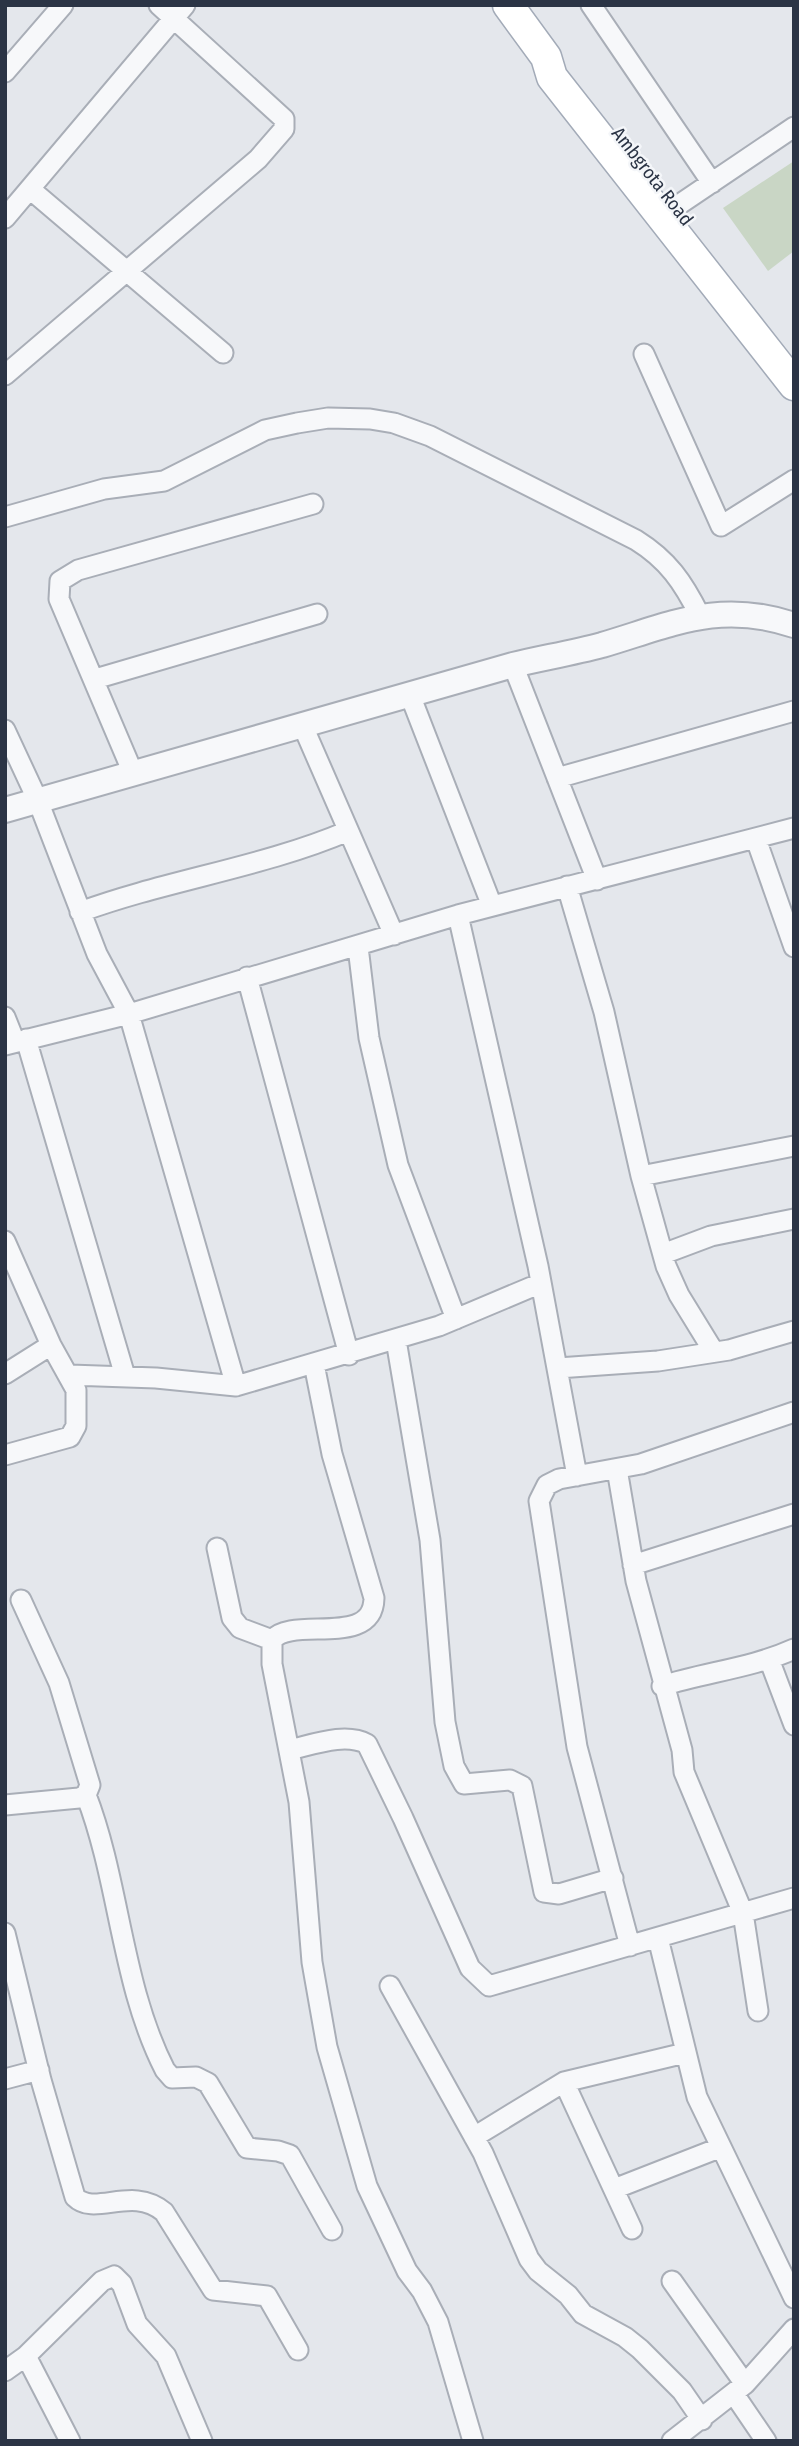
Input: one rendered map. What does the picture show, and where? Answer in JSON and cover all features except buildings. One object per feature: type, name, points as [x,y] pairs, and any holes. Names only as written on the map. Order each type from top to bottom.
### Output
[{"type":"main road","name":"Ambgrota Road","points":[[511,6],[546,57],[553,57],[568,67],[794,356]]},
{"type":"main road","points":[[546,57],[552,77],[794,385]]},
{"type":"street","points":[[5,72],[63,5]]},
{"type":"street","points":[[591,5],[712,183]]},
{"type":"street","points":[[5,218],[173,9],[284,119],[284,129],[258,159],[5,374]]},
{"type":"street","points":[[677,206],[794,127]]},
{"type":"street","points":[[30,189],[223,354]]},
{"type":"street","points":[[644,354],[720,526],[794,480]]},
{"type":"street","points":[[5,517],[104,489],[163,481],[265,430],[327,418],[370,419],[394,423],[430,436],[636,540],[661,556],[677,574],[700,616]]},
{"type":"street","points":[[133,773],[60,599],[60,581],[68,574],[313,504]]},
{"type":"street","points":[[5,810],[513,665],[597,646],[700,616],[751,613],[794,625]]},
{"type":"street","points":[[94,679],[317,614]]},
{"type":"street","points":[[513,665],[597,880]]},
{"type":"street","points":[[410,695],[492,906]]},
{"type":"street","points":[[557,778],[794,711]]},
{"type":"street","points":[[302,724],[394,935]]},
{"type":"street","points":[[5,730],[38,801],[79,912],[129,1014],[236,1387]]},
{"type":"street","points":[[16,1042],[129,1014],[457,915],[794,828]]},
{"type":"street","points":[[79,912],[172,882],[299,850],[348,831]]},
{"type":"street","points":[[756,839],[794,947]]},
{"type":"street","points":[[567,886],[604,1013],[640,1176],[663,1254],[679,1295],[714,1352]]},
{"type":"street","points":[[457,915],[541,1283],[576,1476]]},
{"type":"street","points":[[358,947],[369,1038],[398,1165],[456,1319]]},
{"type":"street","points":[[247,977],[349,1355]]},
{"type":"street","points":[[5,1017],[16,1042],[125,1376]]},
{"type":"street","points":[[640,1176],[794,1146]]},
{"type":"street","points":[[663,1254],[710,1236],[794,1219]]},
{"type":"street","points":[[5,1241],[51,1345],[70,1375],[78,1404],[76,1426],[69,1437],[5,1455]]},
{"type":"street","points":[[70,1375],[125,1376],[236,1387],[396,1340],[456,1319],[541,1283]]},
{"type":"street","points":[[558,1368],[658,1361],[714,1352],[794,1331]]},
{"type":"street","points":[[396,1340],[425,1507],[437,1608],[446,1722],[458,1776],[464,1784],[510,1780],[522,1786],[544,1892],[559,1894],[612,1878]]},
{"type":"street","points":[[5,1374],[51,1345]]},
{"type":"street","points":[[272,1640],[282,1632],[336,1629],[355,1624],[370,1614],[374,1606],[371,1583],[332,1454],[314,1364]]},
{"type":"street","points":[[630,1946],[577,1747],[539,1501],[547,1485],[576,1476],[617,1469],[794,1412]]},
{"type":"street","points":[[617,1469],[633,1565],[662,1686],[679,1739],[691,1795],[743,1913],[758,2011]]},
{"type":"street","points":[[633,1565],[794,1514]]},
{"type":"street","points":[[216,1548],[232,1618],[240,1628],[272,1640]]},
{"type":"street","points":[[21,1600],[59,1683],[88,1776],[90,1785],[86,1795],[96,1823],[126,1961],[165,2070],[172,2078],[196,2077],[208,2083],[247,2148],[290,2155],[332,2230]]},
{"type":"street","points":[[272,1640],[272,1664],[299,1802],[312,1962],[327,2047],[367,2186],[407,2271],[422,2291],[438,2322],[473,2441]]},
{"type":"street","points":[[662,1686],[697,1675],[769,1659],[794,1649]]},
{"type":"street","points":[[769,1659],[794,1725]]},
{"type":"street","points":[[289,1750],[336,1740],[360,1741],[366,1745],[403,1818],[470,1968],[483,1983],[497,1985],[794,1898]]},
{"type":"street","points":[[5,1805],[21,1801],[73,1800],[86,1795]]},
{"type":"street","points":[[5,1933],[39,2070],[75,2197],[81,2203],[130,2199],[156,2205],[164,2212],[213,2290],[267,2297],[298,2350]]},
{"type":"street","points":[[658,1938],[697,2097],[719,2148],[794,2298]]},
{"type":"street","points":[[390,1986],[474,2137],[529,2259],[538,2271],[568,2295],[583,2314],[640,2348],[682,2391],[696,2430]]},
{"type":"street","points":[[474,2137],[564,2082],[685,2053]]},
{"type":"street","points":[[5,2079],[39,2070]]},
{"type":"street","points":[[564,2082],[632,2229]]},
{"type":"street","points":[[614,2189],[719,2148]]},
{"type":"street","points":[[5,2371],[26,2357],[102,2281],[114,2276],[122,2284],[137,2324],[166,2356],[202,2441]]},
{"type":"street","points":[[672,2281],[740,2389],[766,2441]]},
{"type":"street","points":[[672,2441],[696,2430],[740,2389],[794,2329]]},
{"type":"street","points":[[26,2357],[70,2441]]},
{"type":"green space","points":[[794,161],[794,251],[768,271],[723,208]]}]
